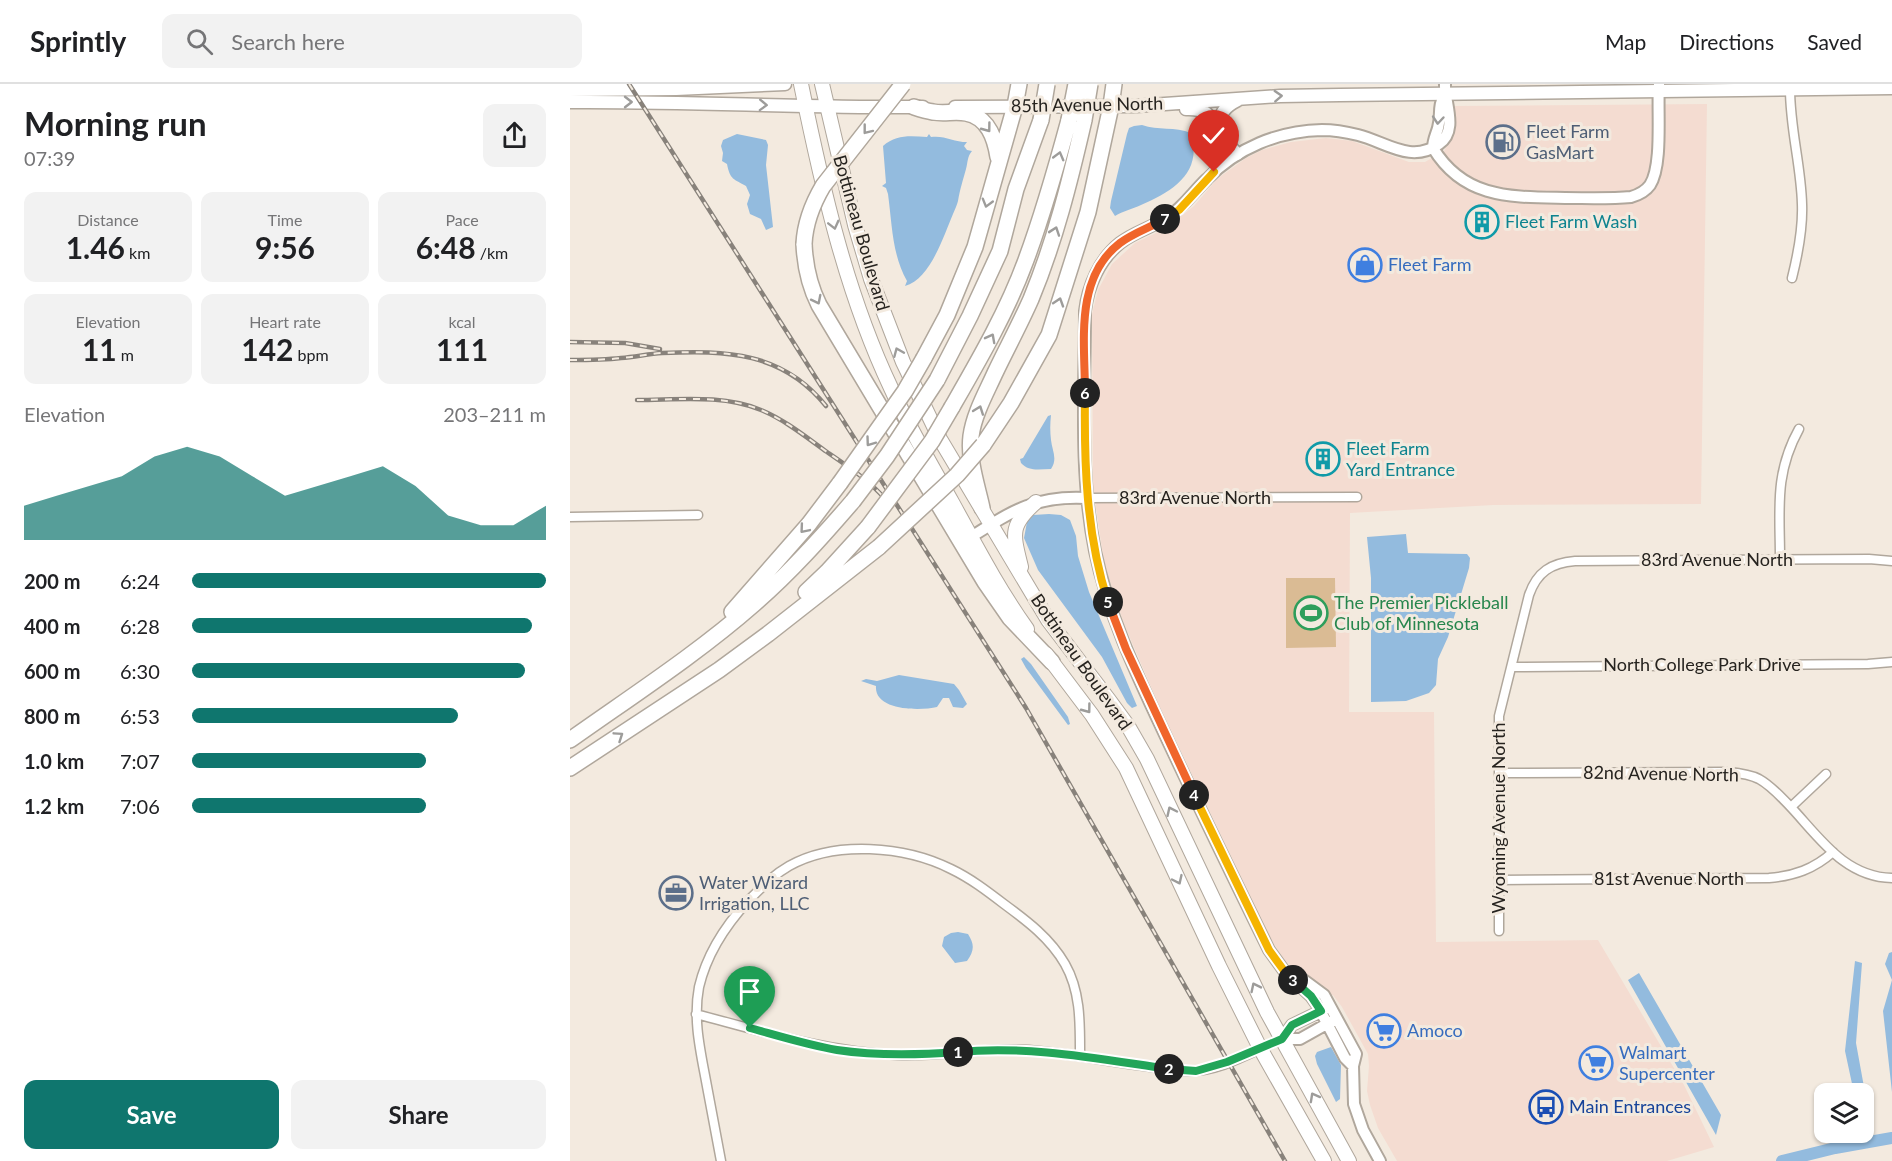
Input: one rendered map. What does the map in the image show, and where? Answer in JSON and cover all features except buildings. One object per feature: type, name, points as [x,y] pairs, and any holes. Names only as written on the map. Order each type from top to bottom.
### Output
[{"type":"highway","name":"Bottineau Boulevard","points":[[801,84],[836,233],[853,290],[890,388],[971,537],[1015,611],[1092,715],[1126,768],[1260,1048],[1324,1161]]},
{"type":"highway","name":"Bottineau Boulevard","points":[[822,84],[855,225],[871,279],[890,332],[940,439],[1048,620],[1128,726],[1147,759],[1228,934],[1282,1039],[1350,1161]]},
{"type":"highway","points":[[903,84],[816,198],[804,244],[807,276],[819,305],[985,582],[1010,618],[1052,662]]},
{"type":"highway","points":[[697,649],[755,588],[809,524],[905,391],[924,358],[947,315],[975,247],[1015,106],[1019,84]]},
{"type":"highway","points":[[570,740],[697,649],[754,604],[826,533],[887,456],[937,380],[1000,251],[1016,189],[1041,120],[1047,84]]},
{"type":"highway","points":[[719,670],[783,615],[827,572],[868,526],[932,441],[993,335],[1025,262],[1047,200],[1069,120],[1076,84]]},
{"type":"highway","points":[[982,508],[970,453],[975,420],[1023,316],[1046,259],[1060,217],[1084,120],[1090,84]]},
{"type":"highway","points":[[570,768],[719,670],[879,547],[957,476],[982,445],[1011,403],[1049,335],[1088,212],[1111,106],[1113,84]]},
{"type":"highway","points":[[914,107],[934,112],[967,113],[980,119],[988,127],[996,142],[999,163]]},
{"type":"highway","points":[[1024,580],[1015,529],[1023,513],[1036,502]]},
{"type":"main road","points":[[570,90],[676,89],[785,84]]},
{"type":"main road","name":"85th Avenue North","points":[[570,102],[660,102],[806,107],[1111,106],[1445,89],[1892,88]]},
{"type":"main road","points":[[1222,138],[1219,123],[1222,111],[1240,99]]},
{"type":"main road","points":[[1148,105],[1170,109],[1201,109],[1211,117],[1222,138],[1237,154]]},
{"type":"street","points":[[1445,89],[1439,104],[1439,123],[1433,147],[1442,163],[1465,182],[1505,195],[1541,198],[1623,198],[1640,195],[1649,187],[1655,174],[1658,154],[1659,87]]},
{"type":"street","points":[[1790,87],[1790,112],[1802,206],[1800,237],[1792,278]]},
{"type":"street","points":[[1380,1161],[1357,1116],[1353,1093],[1353,1066],[1346,1058],[1332,1021],[1326,1009],[1285,972],[1271,953],[1162,727],[1119,631],[1100,575],[1087,498],[1084,457],[1085,311],[1087,295],[1100,266],[1120,243],[1179,210],[1214,172],[1237,154],[1290,133],[1323,130],[1357,135],[1411,153],[1423,153],[1433,147]]},
{"type":"street","points":[[1780,560],[1780,481],[1790,445],[1798,429]]},
{"type":"street","name":"83rd Avenue North","points":[[971,537],[1018,509],[1036,502],[1070,497],[1357,497]]},
{"type":"street","points":[[570,517],[698,515]]},
{"type":"street","name":"83rd Avenue North","points":[[1544,570],[1553,565],[1575,561],[1869,559],[1892,561]]},
{"type":"street","name":"Wyoming Avenue North","points":[[1499,931],[1499,716],[1532,586],[1544,570]]},
{"type":"street","name":"North College Park Drive","points":[[1512,667],[1892,662]]},
{"type":"street","name":"82nd Avenue North","points":[[1499,773],[1742,773],[1768,786],[1845,864],[1870,875],[1892,878]]},
{"type":"street","points":[[1791,807],[1826,774]]},
{"type":"street","points":[[721,1161],[698,1039],[696,1014],[699,987],[711,951],[731,920],[770,879],[790,866],[821,853],[860,848],[928,860],[949,868],[978,885],[1041,933],[1060,956],[1073,983],[1078,1002],[1080,1056]]},
{"type":"street","name":"81st Avenue North","points":[[1499,879],[1783,877],[1803,871],[1824,860],[1833,852]]},
{"type":"street","points":[[1282,1039],[1292,1025],[1326,1009]]},
{"type":"street","points":[[696,1014],[804,1042],[868,1053],[901,1055],[996,1049],[1028,1050],[1196,1071],[1227,1062],[1282,1039],[1300,1040],[1332,1021]]},
{"type":"shaded area","points":[[1707,104],[1701,504],[1493,505],[1350,513],[1349,712],[1434,712],[1436,942],[1598,940],[1684,1085],[1714,1147],[1667,1161],[1397,1161],[1378,1128],[1370,1105],[1367,1091],[1368,1054],[1333,995],[1328,995],[1285,961],[1270,938],[1160,708],[1124,624],[1104,563],[1093,487],[1092,314],[1098,290],[1112,264],[1135,243],[1166,228],[1194,206],[1217,179],[1246,158],[1262,150],[1291,142],[1326,138],[1352,141],[1409,162],[1425,162],[1444,151],[1451,138],[1454,106]]},
{"type":"shaded area","name":"The Premier Pickleball Club of Minnesota","points":[[1286,578],[1335,578],[1336,647],[1286,648]]},
{"type":"water","points":[[1142,125],[1191,133],[1194,147],[1193,159],[1189,170],[1174,187],[1153,200],[1115,216],[1110,208],[1111,201],[1127,134],[1129,128]]},
{"type":"water","points":[[737,134],[766,140],[768,145],[766,165],[773,227],[766,230],[761,219],[750,214],[747,204],[750,195],[746,186],[733,178],[727,164],[722,161],[723,140]]},
{"type":"water","points":[[929,134],[931,137],[967,142],[964,146],[967,150],[972,151],[968,157],[957,204],[935,256],[922,275],[905,286],[907,281],[895,250],[888,194],[886,188],[882,186],[886,183],[883,146],[893,139],[909,136],[927,137]]},
{"type":"water","points":[[1051,415],[1053,465],[1051,469],[1028,468],[1021,463],[1020,459],[1023,458],[1048,416]]},
{"type":"water","points":[[1033,515],[1061,515],[1070,520],[1089,592],[1137,706],[1132,708],[1127,703],[1102,657],[1038,570],[1024,538],[1027,522]]},
{"type":"water","points":[[1406,534],[1408,553],[1467,554],[1470,558],[1469,568],[1448,637],[1438,659],[1436,685],[1429,693],[1406,701],[1371,702],[1371,578],[1367,537]]},
{"type":"water","points":[[1024,657],[1068,717],[1070,724],[1068,725],[1026,668],[1021,659]]},
{"type":"water","points":[[899,675],[954,684],[967,704],[963,708],[953,707],[949,698],[943,698],[937,707],[910,709],[899,707],[882,700],[877,694],[876,686],[861,681],[866,679],[877,681]]},
{"type":"water","points":[[958,932],[968,934],[973,948],[967,961],[955,963],[942,946],[944,937]]},
{"type":"water","points":[[1892,952],[1892,980],[1885,964],[1889,953]]},
{"type":"water","points":[[1855,961],[1862,963],[1856,1043],[1863,1083],[1852,1083],[1845,1051]]},
{"type":"water","points":[[1639,973],[1721,1115],[1716,1135],[1628,980]]},
{"type":"water","points":[[1892,980],[1892,1092],[1883,1011]]},
{"type":"water","points":[[1331,1047],[1341,1065],[1340,1099],[1336,1102],[1315,1056],[1317,1052]]},
{"type":"waterway","points":[[1782,1161],[1835,1148],[1892,1138]]},
{"type":"railway","points":[[629,84],[1026,708],[1285,1161]]},
{"type":"railway","points":[[570,342],[625,343],[660,349]]},
{"type":"railway","points":[[570,360],[686,352],[731,354],[752,358],[791,375],[809,388],[826,406]]},
{"type":"railway","points":[[637,400],[715,400],[761,410],[787,424],[851,469],[874,487],[887,501]]},
{"type":"place","name":"Fleet Farm GasMart","points":[[1503,142]]},
{"type":"place","name":"Fleet Farm Wash","points":[[1482,222]]},
{"type":"place","name":"Fleet Farm","points":[[1365,265]]},
{"type":"place","name":"Fleet Farm Yard Entrance","points":[[1323,459]]},
{"type":"place","name":"The Premier Pickleball Club of Minnesota","points":[[1311,613]]},
{"type":"place","name":"Water Wizard Irrigation, LLC","points":[[676,893]]},
{"type":"place","name":"Amoco","points":[[1384,1031]]},
{"type":"place","name":"Walmart Supercenter","points":[[1596,1063]]},
{"type":"place","name":"Main Entrances","points":[[1546,1107]]},
{"type":"route","points":[[750,1028],[836,1049],[868,1053],[901,1055],[996,1049],[1028,1050],[1196,1071],[1211,1068],[1282,1039],[1292,1025],[1321,1011],[1311,996],[1285,972],[1269,950],[1157,717],[1112,615],[1100,575],[1089,515],[1084,457],[1087,295],[1100,266],[1120,243],[1179,210],[1214,172]]}]
